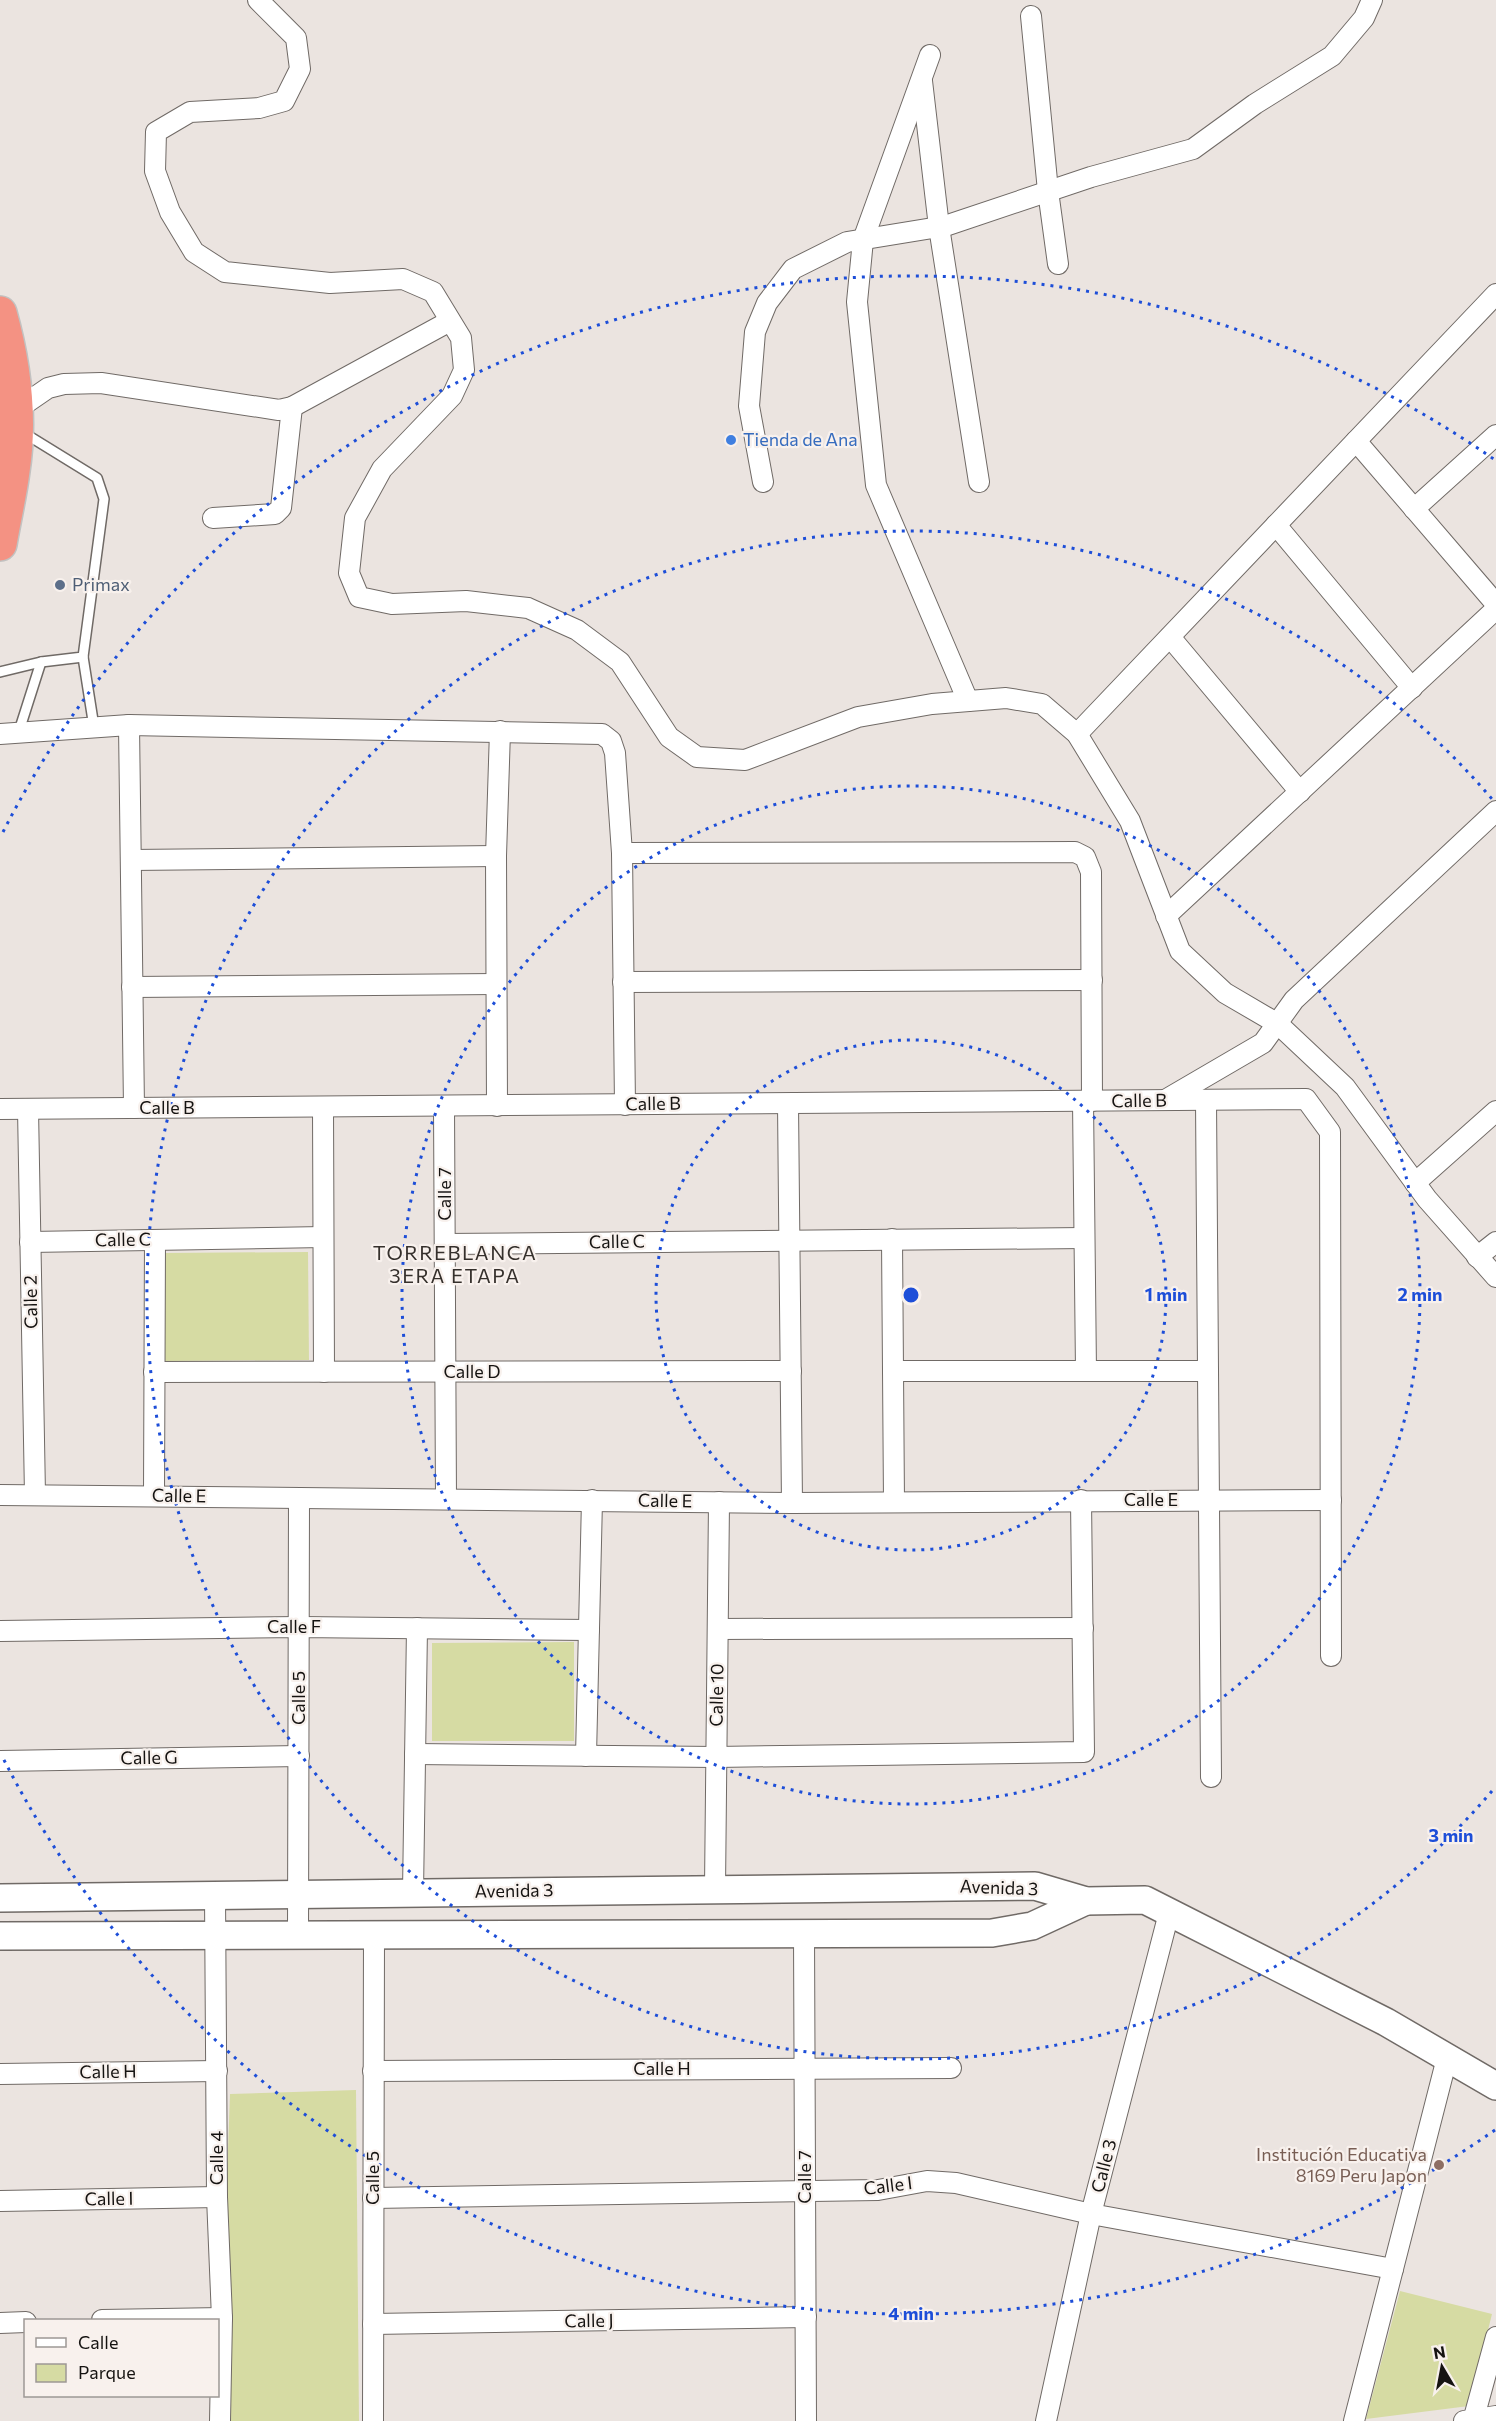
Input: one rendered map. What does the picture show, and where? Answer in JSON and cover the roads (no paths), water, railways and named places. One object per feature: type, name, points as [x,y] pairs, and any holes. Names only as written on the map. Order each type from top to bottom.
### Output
[{"type":"highway","points":[[0,313],[9,353],[16,419],[14,470],[0,544]]},
{"type":"street","points":[[258,0],[296,38],[300,69],[284,101],[259,108],[190,112],[156,132],[155,171],[170,212],[194,252],[225,272],[330,283],[403,279],[433,292],[461,338],[464,370],[452,396],[381,469],[355,518],[349,573],[359,597],[392,604],[466,601],[528,608],[577,630],[620,662],[669,737],[697,757],[745,760],[858,717],[932,704],[1006,698],[1042,704],[1077,734],[1130,821],[1180,951],[1226,993],[1278,1024],[1345,1087],[1415,1183],[1496,1276]]},
{"type":"street","points":[[763,482],[749,406],[755,332],[767,303],[793,269],[847,242],[939,227],[1091,177],[1193,149],[1255,104],[1332,56],[1364,18],[1372,0]]},
{"type":"street","points":[[1031,16],[1048,191],[1058,264]]},
{"type":"street","points":[[930,55],[863,240],[857,302],[876,485],[968,701]]},
{"type":"street","points":[[922,78],[939,227],[979,482]]},
{"type":"street","points":[[1077,734],[1496,294]]},
{"type":"street","points":[[16,419],[48,388],[64,384],[101,383],[279,410],[292,407],[450,321]]},
{"type":"street","points":[[213,518],[275,514],[281,508],[292,407]]},
{"type":"street","points":[[1414,509],[1496,435]]},
{"type":"street","points":[[1356,441],[1496,604]]},
{"type":"street","points":[[1276,525],[1412,688]]},
{"type":"street","points":[[1166,916],[1496,609]]},
{"type":"street","points":[[1170,637],[1300,792]]},
{"type":"street","points":[[129,724],[134,1108]]},
{"type":"street","points":[[9,733],[129,724],[602,734],[611,741],[615,753],[622,853],[625,1105]]},
{"type":"street","points":[[497,1106],[496,856],[500,731]]},
{"type":"street","points":[[1164,1101],[1263,1043],[1294,1000],[1496,811]]},
{"type":"street","points":[[622,853],[1075,852],[1085,857],[1091,872],[1092,980],[1083,1238],[1086,1371]]},
{"type":"street","points":[[131,860],[496,856]]},
{"type":"street","points":[[623,982],[1092,980]]},
{"type":"street","points":[[132,987],[496,984]]},
{"type":"street","name":"Calle B","points":[[0,1109],[1306,1099],[1330,1132],[1331,1500]]},
{"type":"street","points":[[1206,1100],[1211,1777]]},
{"type":"street","points":[[788,1104],[792,1503]]},
{"type":"street","name":"Calle 7","points":[[444,1106],[446,1499]]},
{"type":"street","points":[[323,1107],[324,1372]]},
{"type":"street","name":"Calle 2","points":[[28,1109],[35,1495]]},
{"type":"street","points":[[1415,1183],[1496,1112]]},
{"type":"street","name":"Calle C","points":[[30,1242],[324,1237]]},
{"type":"street","name":"Calle C","points":[[445,1244],[1083,1238]]},
{"type":"street","points":[[892,1239],[894,1502]]},
{"type":"street","points":[[154,1496],[155,1240]]},
{"type":"street","points":[[1478,1257],[1496,1242]]},
{"type":"street","name":"Calle D","points":[[154,1372],[791,1371]]},
{"type":"street","points":[[893,1371],[1208,1371]]},
{"type":"street","name":"Calle E","points":[[0,1495],[792,1503],[1331,1500]]},
{"type":"street","name":"Calle 5","points":[[298,1934],[299,1498]]},
{"type":"street","points":[[586,1756],[591,1500]]},
{"type":"street","points":[[415,1754],[716,1757],[1084,1752],[1081,1500]]},
{"type":"street","points":[[1331,1500],[1331,1656]]},
{"type":"street","name":"Calle 10","points":[[715,1888],[719,1502]]},
{"type":"street","name":"Calle F","points":[[0,1631],[299,1627],[589,1630]]},
{"type":"street","points":[[413,1892],[417,1628]]},
{"type":"street","points":[[718,1629],[1083,1628]]},
{"type":"street","name":"Calle G","points":[[0,1761],[299,1756]]},
{"type":"street","name":"Avenida 3","points":[[0,1898],[1035,1886],[1086,1902]]},
{"type":"street","name":"Calle 4","points":[[215,1895],[217,2197],[222,2318],[220,2421]]},
{"type":"street","points":[[1086,1902],[1145,1900],[1386,2022],[1496,2086]]},
{"type":"street","name":"Avenida 3","points":[[0,1936],[992,1933],[1032,1926],[1086,1902]]},
{"type":"street","name":"Calle 3","points":[[1046,2421],[1091,2214],[1169,1913]]},
{"type":"street","name":"Calle 5","points":[[374,1934],[374,2421]]},
{"type":"street","name":"Calle 7","points":[[804,1934],[806,2421]]},
{"type":"street","points":[[1354,2421],[1447,2058]]},
{"type":"street","name":"Calle H","points":[[373,2071],[951,2068]]},
{"type":"street","name":"Calle H","points":[[0,2073],[217,2071]]},
{"type":"street","name":"Calle I","points":[[374,2198],[878,2190],[927,2181],[956,2183],[1091,2214],[1393,2269]]},
{"type":"street","name":"Calle I","points":[[0,2201],[217,2197]]},
{"type":"street","name":"Calle J","points":[[373,2324],[806,2317]]},
{"type":"street","points":[[162,2319],[222,2318]]},
{"type":"street","points":[[0,2323],[24,2322]]},
{"type":"street","points":[[1496,2337],[1470,2421],[1496,2416]]},
{"type":"lane","points":[[16,419],[97,478],[104,499],[83,657],[94,727]]},
{"type":"lane","points":[[0,672],[41,662],[83,657]]},
{"type":"lane","points":[[9,733],[41,662]]},
{"type":"place","name":"Tienda de Ana","points":[[731,440]]},
{"type":"place","name":"Primax","points":[[60,585]]},
{"type":"place","name":"Institución Educativa 8169 Peru Japon","points":[[1439,2165]]},
{"type":"district","name":"TORREBLANCA 3ERA ETAPA","points":[[455,1264]]}]
